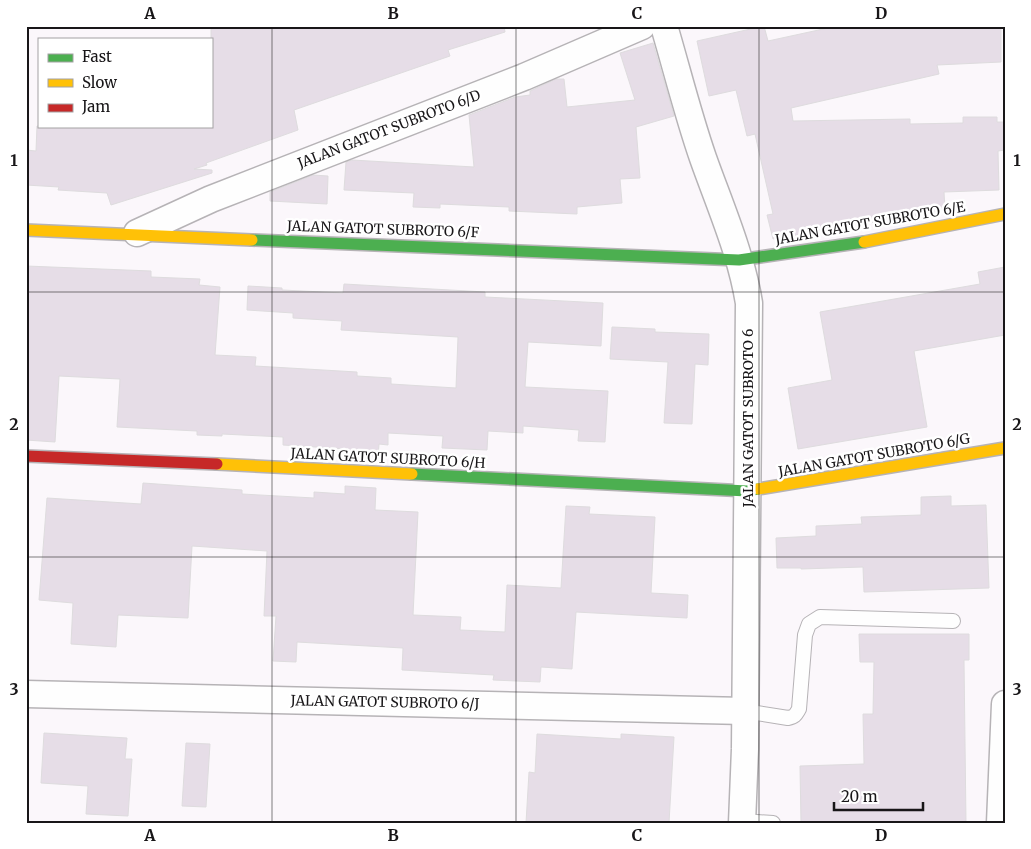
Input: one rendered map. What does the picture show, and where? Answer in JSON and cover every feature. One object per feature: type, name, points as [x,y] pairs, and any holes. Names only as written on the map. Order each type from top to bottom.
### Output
[{"type":"street","name":"JALAN GATOT SUBROTO 6/D","points":[[137,233],[211,199],[524,77],[642,26]]},
{"type":"street","name":"JALAN GATOT SUBROTO 6","points":[[664,26],[703,158],[739,260],[749,303],[745,749],[742,822]]},
{"type":"street","name":"JALAN GATOT SUBROTO 6/E","points":[[739,260],[875,240],[1005,214]]},
{"type":"street","name":"JALAN GATOT SUBROTO 6/F","points":[[26,230],[137,233],[739,260]]},
{"type":"street","name":"JALAN GATOT SUBROTO 6/G","points":[[747,491],[1005,448]]},
{"type":"street","name":"JALAN GATOT SUBROTO 6/H","points":[[26,456],[747,491]]},
{"type":"street","name":"JALAN GATOT SUBROTO 6/J","points":[[26,694],[744,711]]},
{"type":"street","points":[[1000,823],[1005,704]]},
{"type":"lane","points":[[744,711],[788,718],[794,717],[797,714],[805,635],[809,624],[820,617],[953,621]]},
{"type":"lane","points":[[742,822],[773,823]]},
{"type":"building","points":[[211,26],[504,26],[505,32],[448,50],[450,56],[294,110],[298,130],[194,169],[212,170],[212,173],[111,205],[107,193],[58,190],[59,187],[26,185],[26,150],[36,151],[37,126],[38,128],[212,128]]},
{"type":"building","points":[[764,26],[768,41],[837,26],[1001,26],[1001,62],[937,65],[939,74],[791,108],[793,121],[910,119],[910,124],[963,123],[963,117],[997,117],[997,122],[1005,122],[1005,150],[998,151],[999,190],[944,192],[945,210],[885,222],[842,223],[843,228],[773,239],[767,215],[773,214],[755,134],[747,136],[736,90],[709,96],[697,41]]},
{"type":"building","points":[[653,43],[674,116],[636,127],[640,178],[620,179],[622,203],[577,207],[577,214],[509,211],[509,207],[440,204],[440,208],[413,207],[414,193],[344,190],[346,162],[352,160],[474,167],[469,115],[515,97],[530,95],[530,91],[556,79],[564,79],[567,107],[635,100],[620,53]]},
{"type":"building","points":[[313,175],[328,176],[327,204],[270,201],[270,192]]},
{"type":"building","points":[[26,266],[151,271],[151,277],[200,279],[199,285],[220,287],[215,355],[256,357],[255,366],[357,372],[357,376],[391,378],[391,384],[456,388],[458,337],[341,330],[342,321],[293,318],[293,313],[247,310],[248,286],[343,293],[344,284],[485,292],[485,297],[603,303],[601,346],[528,342],[525,387],[608,391],[605,442],[578,441],[579,430],[523,426],[523,433],[488,431],[487,450],[442,448],[443,436],[388,433],[388,445],[379,444],[378,456],[347,455],[347,449],[283,445],[283,437],[222,434],[222,436],[197,435],[197,431],[117,427],[120,379],[59,376],[55,442],[26,440]]},
{"type":"building","points":[[1005,267],[1005,335],[914,351],[927,427],[798,449],[788,388],[832,380],[820,312],[980,284],[978,272]]},
{"type":"building","points":[[612,327],[655,329],[655,332],[709,334],[708,365],[695,364],[692,424],[664,423],[668,362],[610,359]]},
{"type":"building","points":[[143,483],[242,490],[242,494],[314,498],[314,492],[345,494],[345,486],[376,488],[375,510],[418,512],[413,615],[461,617],[460,630],[505,632],[507,585],[561,588],[566,506],[590,507],[589,514],[655,517],[651,593],[688,595],[687,618],[576,612],[572,669],[541,667],[540,682],[493,680],[494,675],[402,670],[403,648],[297,642],[296,662],[273,661],[276,616],[264,616],[267,551],[192,546],[188,618],[118,615],[116,647],[71,644],[73,603],[39,600],[47,498],[141,504]]},
{"type":"building","points":[[951,496],[951,506],[986,505],[989,588],[864,592],[863,567],[777,568],[776,538],[816,536],[816,526],[862,524],[861,517],[921,515],[921,497]]},
{"type":"building","points":[[859,634],[969,634],[969,660],[964,660],[966,823],[801,823],[800,766],[864,764],[863,714],[873,714],[874,662],[860,662]]},
{"type":"building","points":[[44,733],[127,738],[125,759],[132,759],[128,816],[86,814],[88,786],[41,783]]},
{"type":"building","points":[[537,734],[621,739],[621,734],[674,737],[669,823],[526,823],[529,772],[535,773]]},
{"type":"building","points":[[186,743],[210,744],[206,807],[182,806]]},
{"type":"traffic: fast","points":[[252,240],[739,260],[864,242]]},
{"type":"traffic: fast","points":[[412,474],[747,491],[758,489]]},
{"type":"traffic: slow","points":[[864,242],[1005,214]]},
{"type":"traffic: slow","points":[[26,230],[252,240]]},
{"type":"traffic: slow","points":[[758,489],[1005,448]]},
{"type":"traffic: slow","points":[[217,464],[412,474]]},
{"type":"traffic: jam","points":[[26,456],[217,464]]}]
